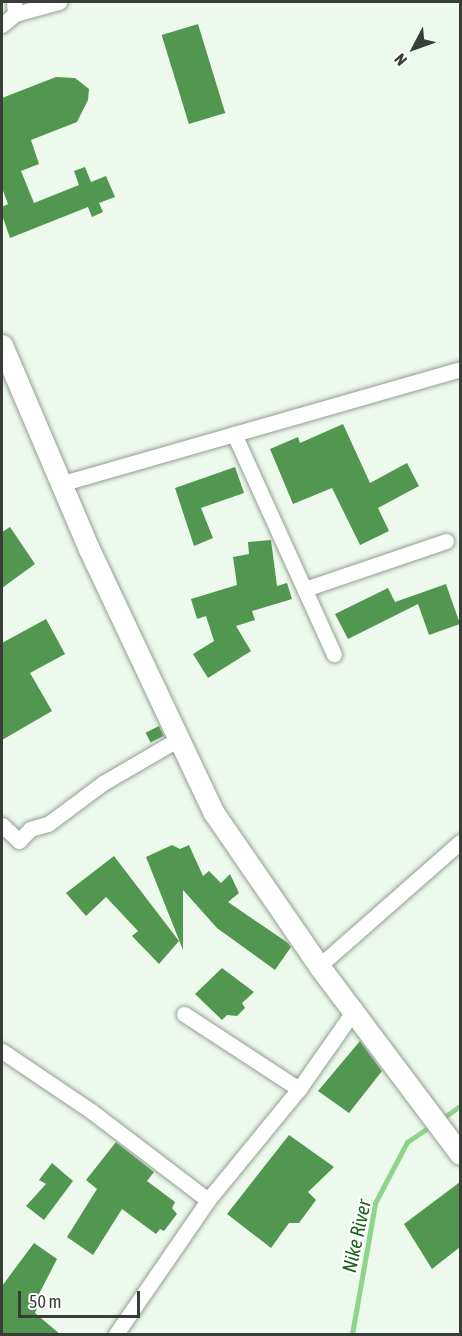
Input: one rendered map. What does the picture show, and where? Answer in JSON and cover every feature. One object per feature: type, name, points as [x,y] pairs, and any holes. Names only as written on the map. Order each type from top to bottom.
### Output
[{"type":"main road","points":[[2,345],[60,484],[177,740],[214,813],[319,966],[355,1009],[460,1154]]},
{"type":"street","points":[[2,26],[14,8],[58,2]]},
{"type":"street","points":[[60,484],[460,369]]},
{"type":"street","points":[[234,434],[334,654]]},
{"type":"street","points":[[304,589],[446,541]]},
{"type":"street","points":[[2,825],[19,841],[30,829],[48,824],[103,783],[177,740]]},
{"type":"street","points":[[319,966],[460,842]]},
{"type":"street","points":[[116,1335],[208,1200],[299,1089],[355,1009]]},
{"type":"street","points":[[184,1014],[299,1089]]},
{"type":"street","points":[[2,1051],[91,1111],[208,1200]]},
{"type":"building","points":[[198,24],[225,113],[189,124],[162,35]]},
{"type":"building","points":[[56,77],[75,78],[89,89],[88,100],[77,122],[31,140],[39,164],[21,171],[34,203],[79,185],[74,171],[85,167],[91,182],[106,176],[115,197],[99,203],[103,212],[92,217],[88,207],[10,238],[2,215],[2,207],[8,204],[2,188],[2,98]]},
{"type":"building","points":[[343,424],[370,483],[407,463],[419,486],[378,508],[389,531],[360,545],[332,488],[293,504],[270,449],[298,437],[300,443]]},
{"type":"building","points":[[235,467],[244,493],[201,508],[213,538],[194,546],[175,488]]},
{"type":"building","points":[[10,527],[35,564],[2,588],[2,532]]},
{"type":"building","points":[[271,540],[277,586],[287,583],[292,599],[252,611],[255,620],[236,626],[251,651],[208,678],[193,654],[214,641],[206,616],[197,619],[191,599],[237,585],[233,557],[249,554],[248,542]]},
{"type":"building","points":[[446,584],[460,624],[429,635],[418,604],[348,639],[335,614],[388,588],[395,602]]},
{"type":"building","points":[[46,619],[65,654],[30,673],[52,711],[2,740],[2,643]]},
{"type":"building","points":[[159,726],[164,736],[151,743],[146,733]]},
{"type":"building","points":[[172,845],[180,849],[189,845],[203,876],[209,871],[221,883],[230,874],[239,893],[228,902],[288,943],[291,947],[275,970],[217,928],[183,890],[183,950],[146,857]]},
{"type":"building","points":[[114,856],[179,941],[159,964],[132,936],[138,931],[106,897],[86,916],[66,893]]},
{"type":"building","points":[[222,968],[254,992],[242,1003],[245,1008],[237,1016],[227,1015],[222,1020],[195,994]]},
{"type":"building","points":[[360,1041],[382,1071],[349,1113],[318,1091]]},
{"type":"building","points":[[289,1135],[334,1167],[308,1192],[316,1200],[299,1223],[289,1223],[271,1248],[227,1214]]},
{"type":"building","points":[[116,1142],[154,1172],[147,1181],[175,1202],[172,1208],[177,1214],[164,1231],[160,1229],[156,1234],[122,1209],[93,1255],[67,1237],[97,1189],[86,1180]]},
{"type":"building","points":[[52,1163],[73,1181],[44,1220],[26,1206],[46,1184],[39,1180]]},
{"type":"building","points":[[460,1182],[460,1247],[432,1269],[404,1224]]},
{"type":"building","points":[[34,1243],[57,1259],[37,1298],[40,1301],[35,1313],[61,1335],[2,1335],[2,1286]]},
{"type":"waterway","name":"Nike River","points":[[440,1120],[460,1106]]},
{"type":"waterway","name":"Nike River","points":[[352,1334],[375,1203],[407,1142],[432,1125]]}]
